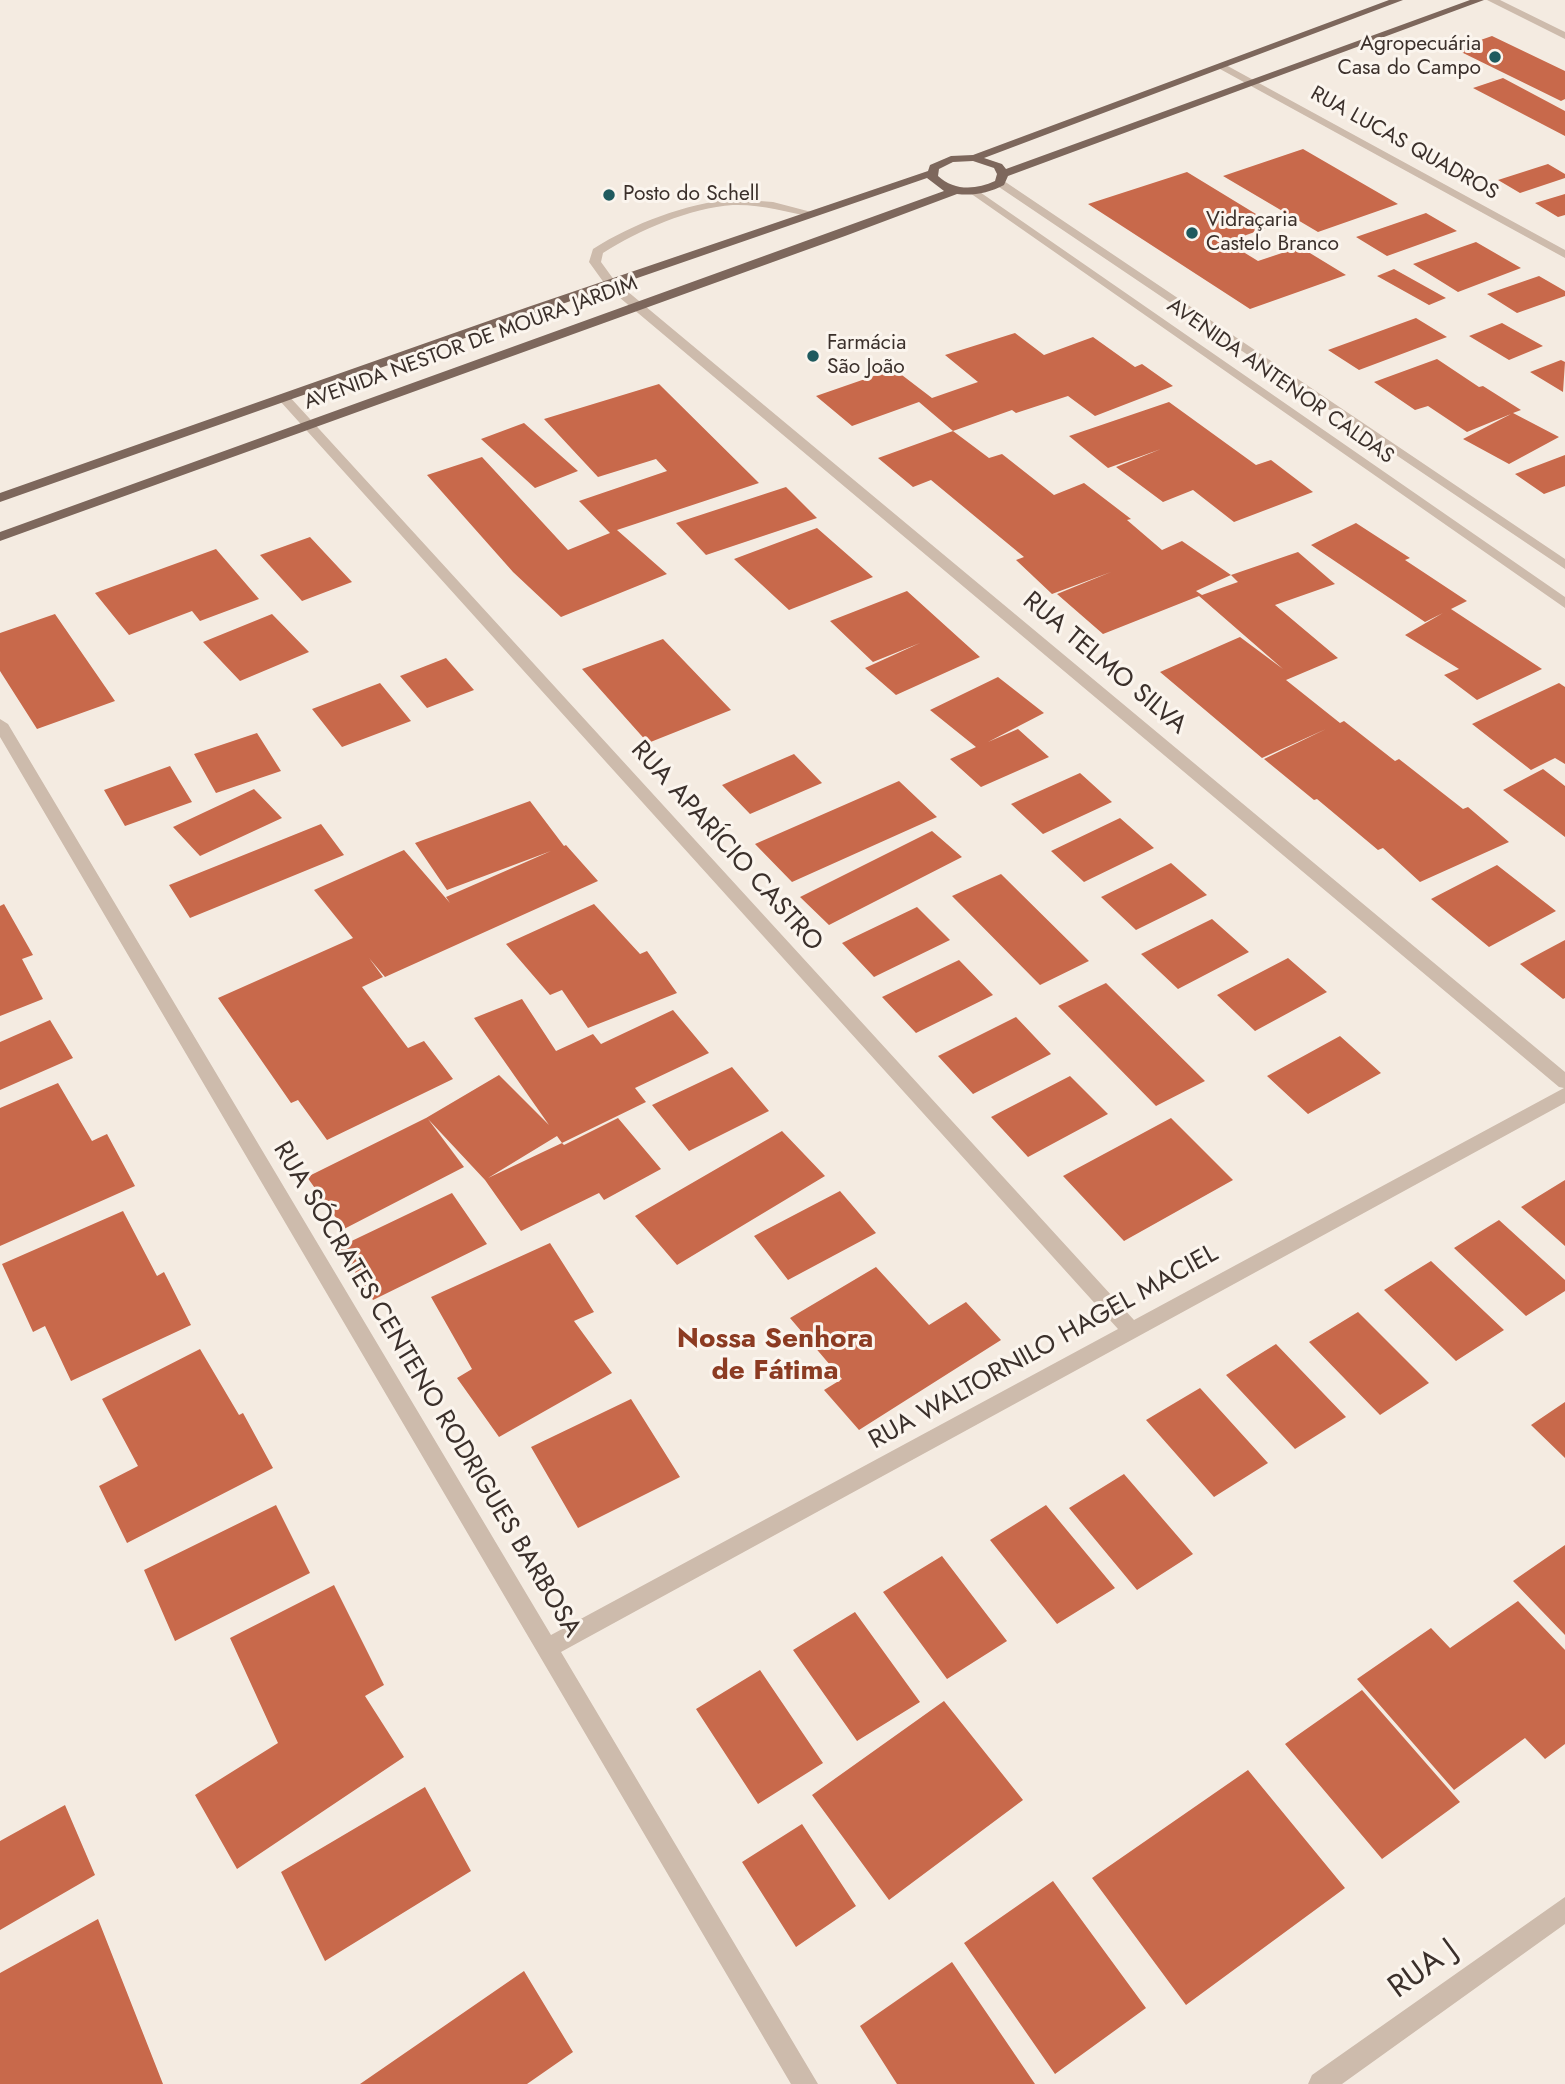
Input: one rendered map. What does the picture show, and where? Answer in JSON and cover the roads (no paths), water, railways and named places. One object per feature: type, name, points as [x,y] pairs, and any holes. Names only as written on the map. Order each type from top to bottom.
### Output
[{"type":"main road","points":[[974,158],[1398,0]]},
{"type":"main road","points":[[932,173],[936,181],[957,190],[974,191],[1001,178],[1479,0]]},
{"type":"main road","points":[[974,158],[998,166],[1001,178]]},
{"type":"main road","name":"AVENIDA NESTOR DE MOURA JARDIM","points":[[0,537],[639,306],[827,224],[932,173],[941,163],[974,158]]},
{"type":"main road","name":"AVENIDA NESTOR DE MOURA JARDIM","points":[[0,498],[611,284],[957,190]]},
{"type":"street","points":[[1492,0],[1565,36]]},
{"type":"street","name":"RUA LUCAS QUADROS","points":[[1224,67],[1565,256]]},
{"type":"street","name":"AVENIDA ANTENOR CALDAS","points":[[1001,178],[1565,565]]},
{"type":"street","name":"AVENIDA ANTENOR CALDAS","points":[[974,191],[1565,604]]},
{"type":"street","points":[[611,284],[595,262],[597,251],[613,239],[713,205],[754,203],[827,224]]},
{"type":"street","name":"RUA TELMO SILVA","points":[[611,284],[1565,1082]]},
{"type":"street","name":"RUA APARÍCIO CASTRO","points":[[284,398],[1131,1330]]},
{"type":"street","name":"RUA SÓCRATES CENTENO RODRIGUES BARBOSA","points":[[0,724],[805,2084]]},
{"type":"street","name":"RUA WALTORNILO HAGEL MACIEL","points":[[548,1648],[1565,1095]]},
{"type":"street","name":"RUA J","points":[[1321,2084],[1565,1909]]},
{"type":"place","name":"Agropecuária Casa do Campo","points":[[1495,57]]},
{"type":"place","name":"Posto do Schell","points":[[609,195]]},
{"type":"place","name":"Vidraçaria Castelo Branco","points":[[1192,233]]},
{"type":"place","name":"Farmácia São João","points":[[813,356]]},
{"type":"district","name":"Nossa Senhora de Fátima","points":[[775,1356]]}]
